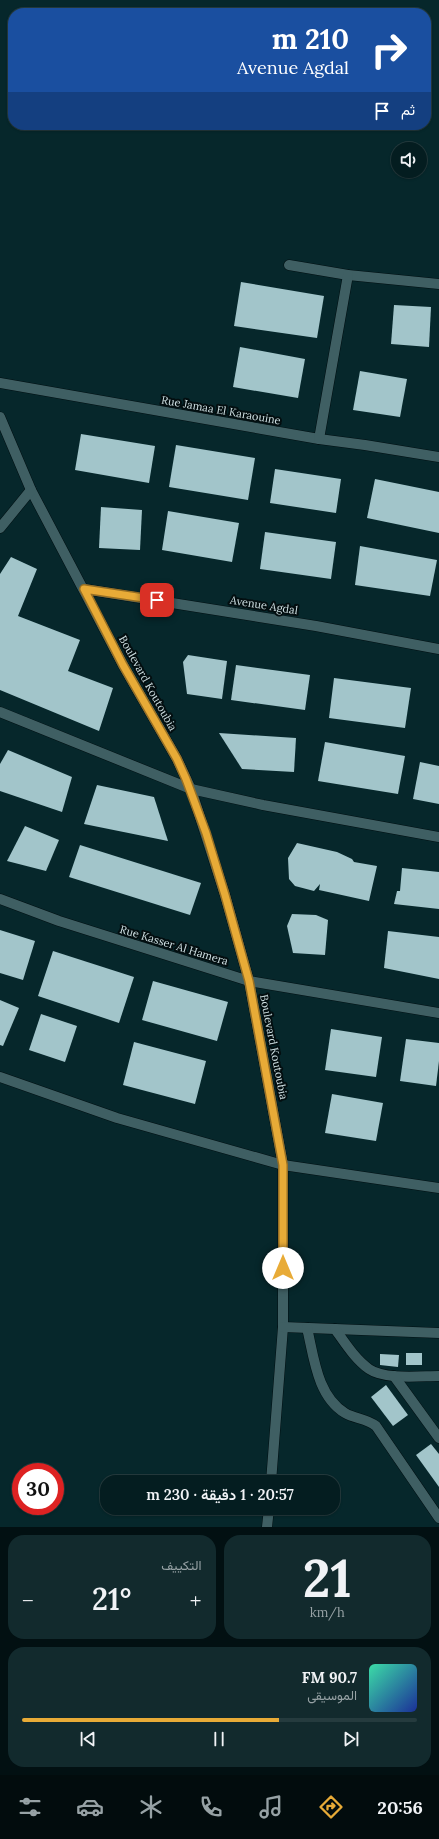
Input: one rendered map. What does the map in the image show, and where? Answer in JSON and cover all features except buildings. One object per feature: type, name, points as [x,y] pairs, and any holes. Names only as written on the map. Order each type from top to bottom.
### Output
[{"type":"street","points":[[289,265],[348,275],[439,284]]},
{"type":"street","points":[[319,439],[348,275]]},
{"type":"street","name":"Rue Jamaa El Karaouine","points":[[0,383],[319,439],[365,445],[439,458]]},
{"type":"street","name":"Boulevard Koutoubia","points":[[0,417],[31,490],[123,665],[177,759],[191,790],[225,895],[249,981],[283,1165],[283,1328],[272,1475]]},
{"type":"street","points":[[0,528],[31,490]]},
{"type":"street","name":"Avenue Agdal","points":[[84,589],[308,624],[439,649]]},
{"type":"street","points":[[0,712],[191,790],[293,811],[439,837]]},
{"type":"street","name":"Rue Kasser Al Hamera","points":[[0,899],[59,921],[249,981],[313,993],[439,1013]]},
{"type":"street","points":[[0,1077],[117,1118],[283,1165],[439,1188]]},
{"type":"street","points":[[283,1328],[439,1333]]},
{"type":"street","points":[[307,1328],[319,1380],[334,1404],[346,1414],[369,1420],[376,1426],[439,1518]]},
{"type":"street","points":[[335,1329],[355,1354],[370,1369],[394,1376],[439,1376]]},
{"type":"street","points":[[394,1376],[439,1438]]},
{"type":"street","points":[[267,1527],[268,1515]]},
{"type":"route","points":[[157,600],[84,589],[123,665],[177,759],[191,790],[225,895],[249,981],[283,1165],[283,1268]]}]
